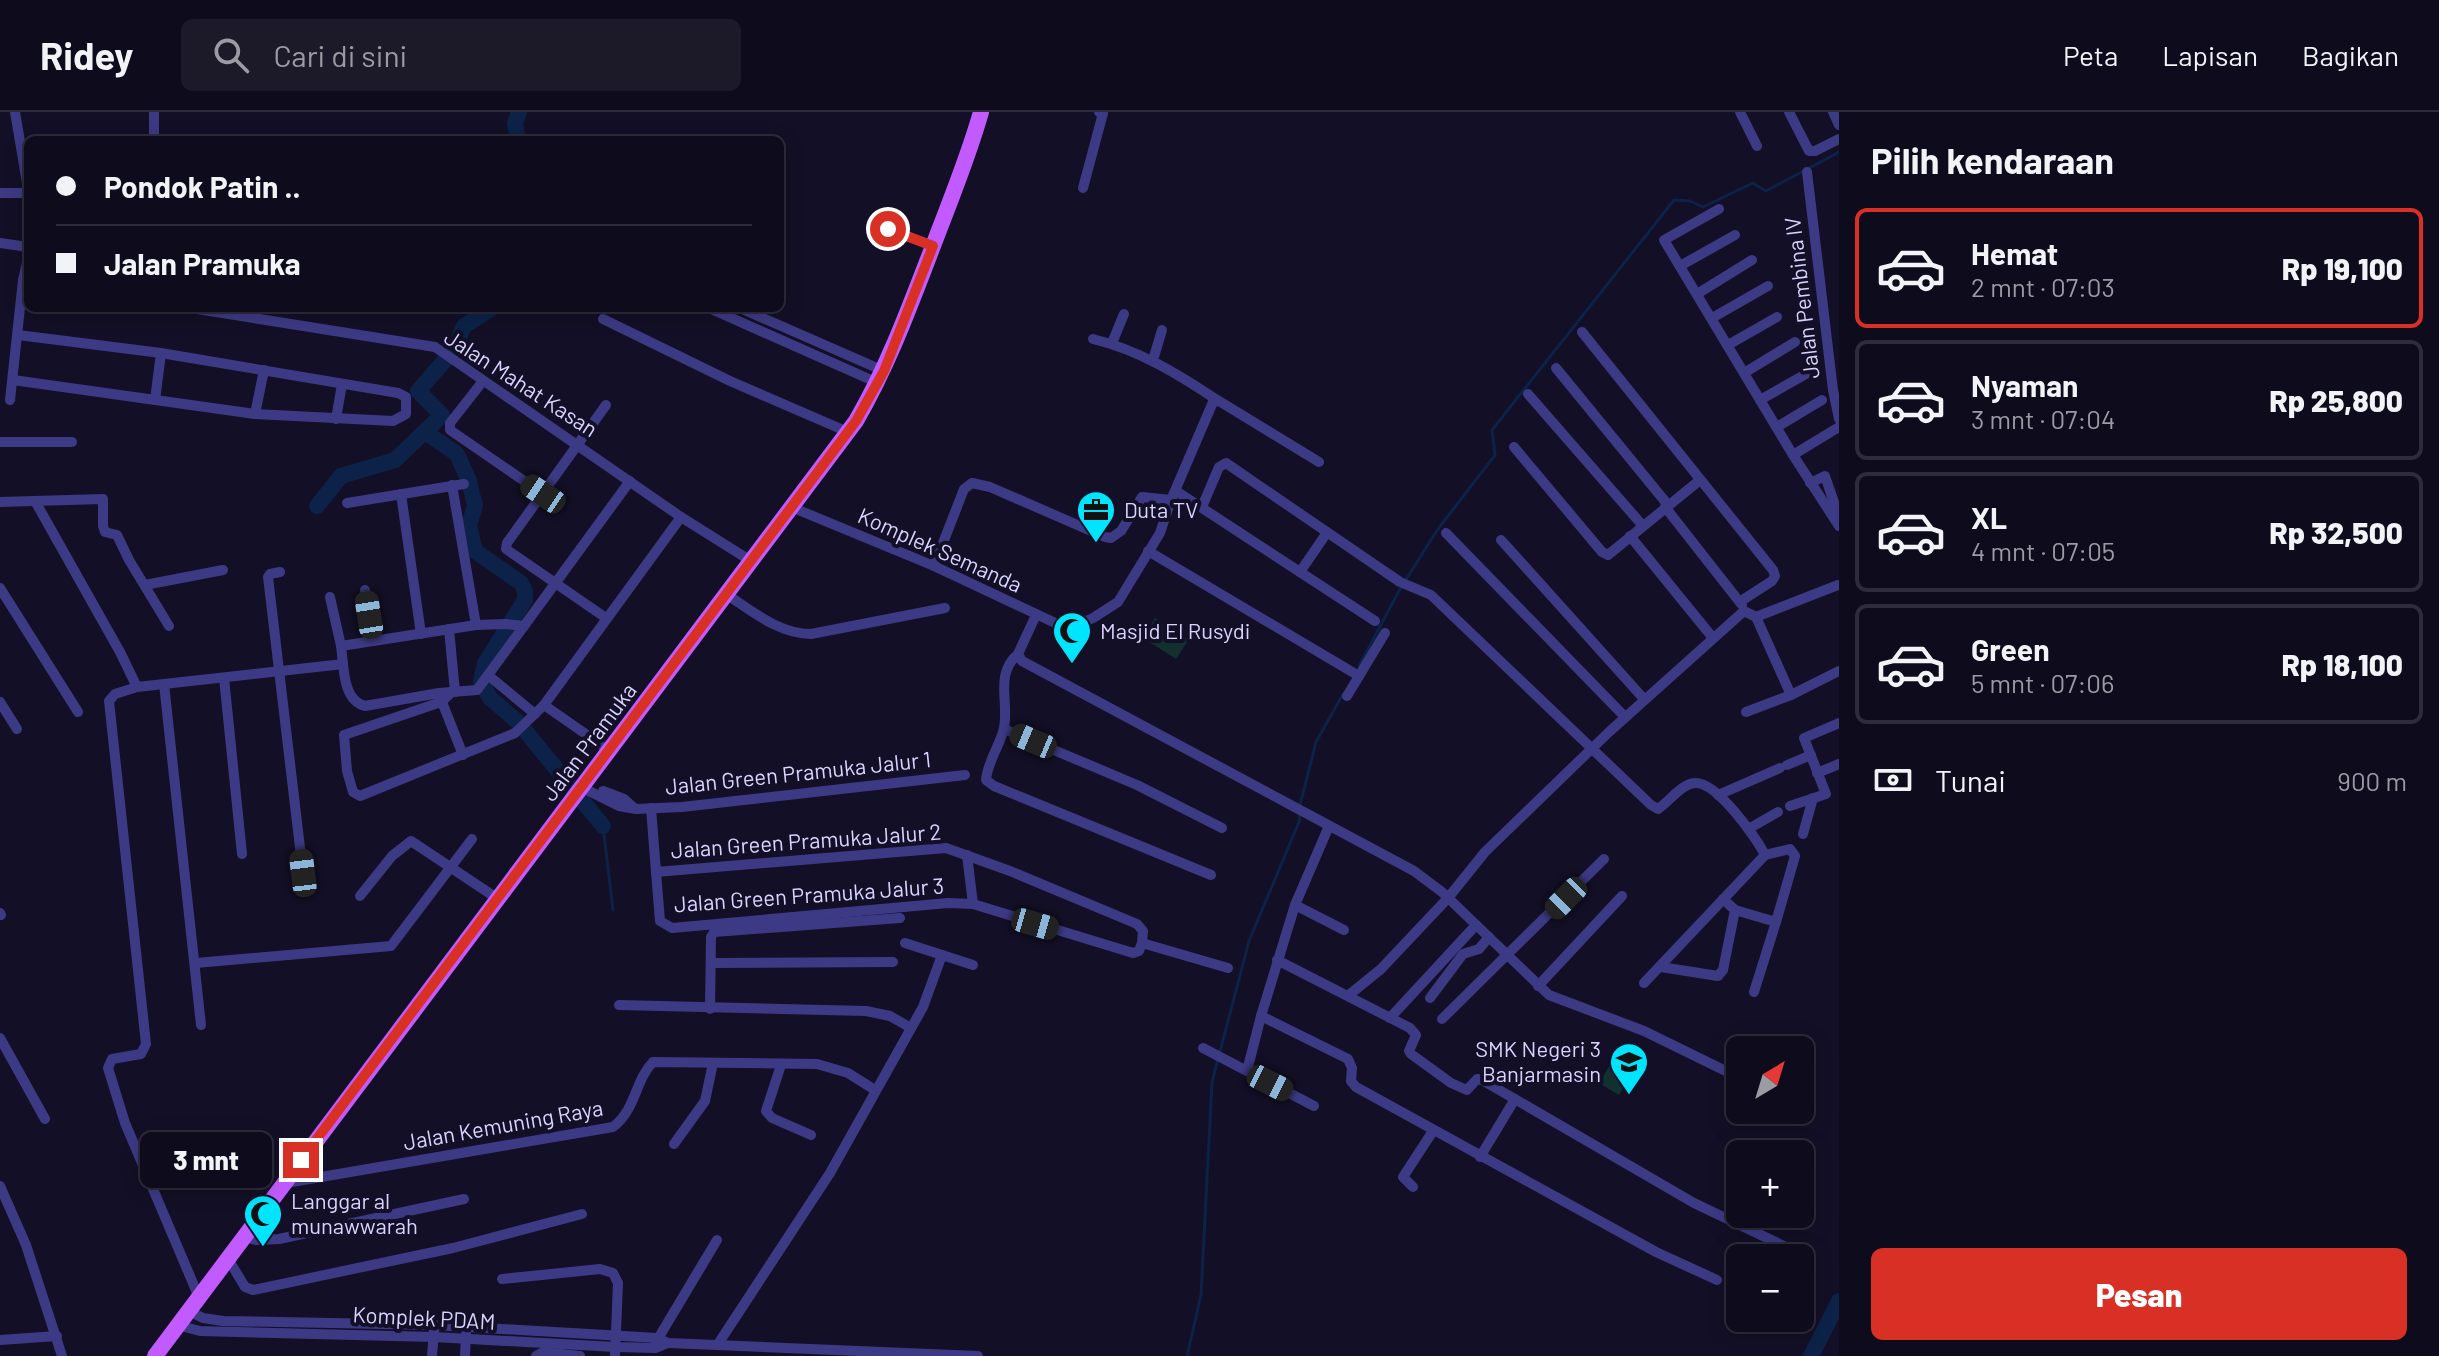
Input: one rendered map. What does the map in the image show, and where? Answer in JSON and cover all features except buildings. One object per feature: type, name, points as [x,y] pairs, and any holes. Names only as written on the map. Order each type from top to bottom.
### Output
[{"type":"main road","name":"Jalan Pramuka","points":[[155,1356],[848,432],[881,377],[967,163],[981,112]]},
{"type":"street","points":[[15,112],[24,162]]},
{"type":"street","points":[[154,112],[154,136]]},
{"type":"street","points":[[1083,188],[1103,113],[1099,112]]},
{"type":"street","points":[[1740,112],[1757,146]]},
{"type":"street","points":[[1789,112],[1809,151],[1839,139]]},
{"type":"street","points":[[1833,112],[1839,125]]},
{"type":"street","name":"Jalan Pembina IV","points":[[1807,172],[1839,419]]},
{"type":"street","points":[[0,193],[24,191]]},
{"type":"street","points":[[1719,209],[1664,240],[1839,526]]},
{"type":"street","points":[[888,229],[933,246]]},
{"type":"street","points":[[1680,266],[1735,235]]},
{"type":"street","points":[[0,243],[24,246]]},
{"type":"street","points":[[1697,294],[1752,260]]},
{"type":"street","points":[[1712,318],[1768,286]]},
{"type":"street","points":[[10,400],[24,294]]},
{"type":"street","name":"Jalan Mahat Kasan","points":[[216,312],[429,346],[443,352],[681,517],[751,561]]},
{"type":"street","points":[[737,312],[881,377]]},
{"type":"street","points":[[1112,343],[1124,314]]},
{"type":"street","points":[[1728,345],[1777,317]]},
{"type":"street","points":[[603,319],[730,381],[848,432]]},
{"type":"street","points":[[1153,360],[1162,330]]},
{"type":"street","points":[[1349,995],[1381,969],[1448,898],[1485,852],[1772,581],[1774,573],[1582,332]]},
{"type":"street","points":[[13,380],[255,414],[393,421],[406,414],[407,402],[403,395],[161,353],[18,335]]},
{"type":"street","points":[[1093,339],[1112,343],[1153,360],[1319,462]]},
{"type":"street","points":[[1744,373],[1795,342]]},
{"type":"street","points":[[155,400],[161,353]]},
{"type":"street","points":[[1556,368],[1743,606],[1756,617],[1791,695]]},
{"type":"street","points":[[255,414],[264,370]]},
{"type":"street","points":[[1760,400],[1806,374]]},
{"type":"street","points":[[483,381],[450,423],[450,430],[543,494]]},
{"type":"street","points":[[336,419],[342,384]]},
{"type":"street","points":[[1528,394],[1643,526]]},
{"type":"street","points":[[1217,400],[1209,407],[1160,533],[1148,551],[1356,674]]},
{"type":"street","points":[[1777,427],[1822,400]]},
{"type":"street","points":[[606,405],[507,543],[506,549],[606,618]]},
{"type":"street","points":[[1793,455],[1839,427]]},
{"type":"street","points":[[0,442],[72,442]]},
{"type":"street","points":[[1514,447],[1602,552],[1608,555],[1700,480]]},
{"type":"street","points":[[1202,507],[1219,467],[1226,463],[1403,584],[1431,595],[1656,808],[1661,808],[1692,783],[1702,784],[1718,795],[1750,828],[1765,855]]},
{"type":"street","points":[[1810,483],[1825,476],[1839,517]]},
{"type":"street","points":[[630,481],[555,583],[515,625],[485,682],[471,691],[453,692],[344,735],[353,792],[360,796],[515,733],[544,705],[681,517]]},
{"type":"street","points":[[934,566],[964,489],[972,483],[990,487],[1111,538],[1121,531],[1142,497],[1174,495],[1202,507],[1375,621]]},
{"type":"street","points":[[347,503],[464,484]]},
{"type":"street","points":[[452,485],[476,625]]},
{"type":"street","points":[[401,494],[421,634]]},
{"type":"street","points":[[0,502],[103,499],[104,529],[108,534],[117,535],[169,626]]},
{"type":"street","points":[[35,501],[137,687]]},
{"type":"street","name":"Komplek Semanda","points":[[791,507],[934,566],[1072,629],[1118,602],[1148,551]]},
{"type":"street","points":[[1446,533],[1625,717]]},
{"type":"street","points":[[1300,572],[1326,534]]},
{"type":"street","points":[[1630,536],[1713,638]]},
{"type":"street","points":[[1501,540],[1644,699]]},
{"type":"street","points":[[145,585],[223,570]]},
{"type":"street","points":[[280,572],[268,577],[303,873]]},
{"type":"street","points":[[1756,617],[1838,585]]},
{"type":"street","points":[[0,588],[78,712]]},
{"type":"street","points":[[365,590],[373,641]]},
{"type":"street","points":[[726,594],[786,631],[799,634],[945,608]]},
{"type":"street","points":[[330,597],[350,697],[361,706],[440,698]]},
{"type":"street","points":[[1036,615],[1006,672],[1004,729],[985,777],[989,783],[1211,875]]},
{"type":"street","points":[[341,646],[476,625],[515,625]]},
{"type":"street","points":[[449,629],[453,692]]},
{"type":"street","points":[[1347,696],[1356,674],[1385,633]]},
{"type":"street","points":[[1018,654],[1022,661],[1051,678],[1414,871],[1448,898],[1538,986],[1555,998],[1644,1031],[1726,1071]]},
{"type":"street","points":[[198,1295],[125,1123],[108,1068],[112,1059],[141,1054],[146,1044],[108,704],[115,694],[137,687],[343,664]]},
{"type":"street","points":[[1746,712],[1791,695],[1839,671]]},
{"type":"street","points":[[224,678],[242,854]]},
{"type":"street","points":[[485,682],[532,718]]},
{"type":"street","points":[[164,684],[201,1025]]},
{"type":"street","points":[[440,698],[463,755]]},
{"type":"street","points":[[0,702],[17,729]]},
{"type":"street","points":[[544,705],[610,751]]},
{"type":"street","points":[[1790,806],[1826,794],[1804,738],[1839,723]]},
{"type":"street","points":[[1004,729],[1137,785],[1222,828]]},
{"type":"street","points":[[1718,795],[1811,755]]},
{"type":"street","points":[[1817,773],[1839,764]]},
{"type":"street","name":"Jalan Green Pramuka Jalur 1","points":[[581,791],[619,806],[636,809],[965,775]]},
{"type":"street","points":[[1803,834],[1813,798]]},
{"type":"street","name":"Jalan Green Pramuka Jalur 2","points":[[651,808],[656,872],[935,847],[957,850],[1137,924],[1143,931],[1142,943]]},
{"type":"street","points":[[1750,828],[1778,812]]},
{"type":"street","points":[[1247,1071],[1295,905],[1329,826]]},
{"type":"street","points":[[196,963],[391,946],[472,839]]},
{"type":"street","points":[[360,896],[408,841],[414,842],[498,899]]},
{"type":"street","points":[[1644,983],[1765,855],[1790,849],[1795,856],[1754,992]]},
{"type":"street","points":[[967,855],[973,904]]},
{"type":"street","points":[[1442,1019],[1604,859]]},
{"type":"street","name":"Jalan Green Pramuka Jalur 3","points":[[656,872],[660,921],[672,928],[923,905],[973,904],[1133,953],[1139,951],[1142,943]]},
{"type":"street","points":[[1538,986],[1622,896]]},
{"type":"street","points":[[1723,899],[1735,910],[1776,922]]},
{"type":"street","points":[[1295,905],[1344,930]]},
{"type":"street","points":[[1661,967],[1718,976],[1723,970],[1735,910]]},
{"type":"street","points":[[710,1009],[711,937],[717,931],[900,918]]},
{"type":"street","points":[[1390,1018],[1476,925]]},
{"type":"street","points":[[1430,998],[1463,954],[1479,949],[1489,937]]},
{"type":"street","points":[[905,943],[973,965]]},
{"type":"street","points":[[1142,943],[1228,968]]},
{"type":"street","points":[[718,1344],[815,1197],[911,1028],[932,986],[942,955]]},
{"type":"street","points":[[1277,960],[1415,1032],[1409,1051],[1411,1054],[1451,1083],[1467,1090],[1479,1079],[1694,1203],[1780,1244]]},
{"type":"street","points":[[711,963],[893,962]]},
{"type":"street","points":[[619,1005],[866,1011],[890,1016],[911,1028]]},
{"type":"street","points":[[1261,1016],[1341,1054],[1351,1063],[1351,1081],[1356,1087],[1678,1264],[1717,1280]]},
{"type":"street","points":[[0,1038],[45,1119]]},
{"type":"street","points":[[1203,1048],[1314,1106]]},
{"type":"street","name":"Jalan Kemuning Raya","points":[[284,1183],[607,1129],[619,1123],[628,1112],[653,1062],[829,1066],[848,1073],[875,1090]]},
{"type":"street","points":[[674,1144],[705,1101],[713,1063]]},
{"type":"street","points":[[781,1065],[766,1111],[772,1118],[811,1135]]},
{"type":"street","points":[[1480,1157],[1515,1099]]},
{"type":"street","points":[[1413,1187],[1403,1177],[1433,1131]]},
{"type":"street","points":[[0,1186],[26,1245],[62,1356]]},
{"type":"street","points":[[242,1237],[279,1239],[464,1199]]},
{"type":"street","points":[[227,1257],[245,1287],[253,1290],[453,1248],[582,1214]]},
{"type":"street","points":[[656,1343],[717,1240]]},
{"type":"street","points":[[502,1279],[609,1270],[617,1277],[618,1283],[615,1346]]},
{"type":"street","name":"Komplek PDAM","points":[[187,1310],[203,1318],[223,1321],[387,1330]]},
{"type":"street","points":[[200,1331],[203,1318]]},
{"type":"street","name":"Komplek PDAM","points":[[177,1325],[200,1331],[434,1331],[467,1327],[615,1346]]},
{"type":"street","points":[[465,1356],[467,1327]]},
{"type":"street","points":[[432,1356],[434,1331]]},
{"type":"street","name":"Komplek PDAM","points":[[434,1331],[466,1339],[615,1346],[718,1344],[978,1356]]},
{"type":"street","points":[[0,1340],[57,1336]]},
{"type":"street","points":[[536,1356],[543,1352],[580,1356]]},
{"type":"green space","points":[[1155,618],[1189,639],[1176,659],[1143,638]]},
{"type":"green space","points":[[1621,1047],[1641,1059],[1619,1095],[1599,1083]]},
{"type":"waterway","points":[[517,136],[515,123],[519,112]]},
{"type":"waterway","points":[[1359,666],[1400,589],[1438,529],[1495,455],[1492,430],[1674,200],[1690,201],[1703,207],[1753,183],[1766,191],[1839,152]]},
{"type":"waterway","points":[[317,506],[341,476],[395,460],[442,415],[418,391],[453,351],[464,326],[486,312]]},
{"type":"waterway","points":[[425,432],[457,454],[469,481],[475,506],[469,525],[475,551],[521,583],[525,591],[525,600],[485,663],[481,682],[490,698],[518,722],[603,826]]},
{"type":"waterway","points":[[1300,805],[1316,742],[1343,694]]},
{"type":"waterway","points":[[1187,1356],[1201,1295],[1212,1082],[1249,941],[1299,822],[1300,812]]},
{"type":"waterway","points":[[603,826],[613,910]]},
{"type":"waterway","points":[[1811,1356],[1839,1301]]},
{"type":"place","name":"Duta TV","points":[[1096,544]]},
{"type":"place","name":"Masjid El Rusydi","points":[[1072,665]]},
{"type":"place","name":"SMK Negeri 3 Banjarmasin","points":[[1629,1096]]},
{"type":"place","name":"Langgar al munawwarah","points":[[263,1248]]},
{"type":"route","points":[[301,1160],[856,421],[884,371],[933,246],[888,229]]}]
